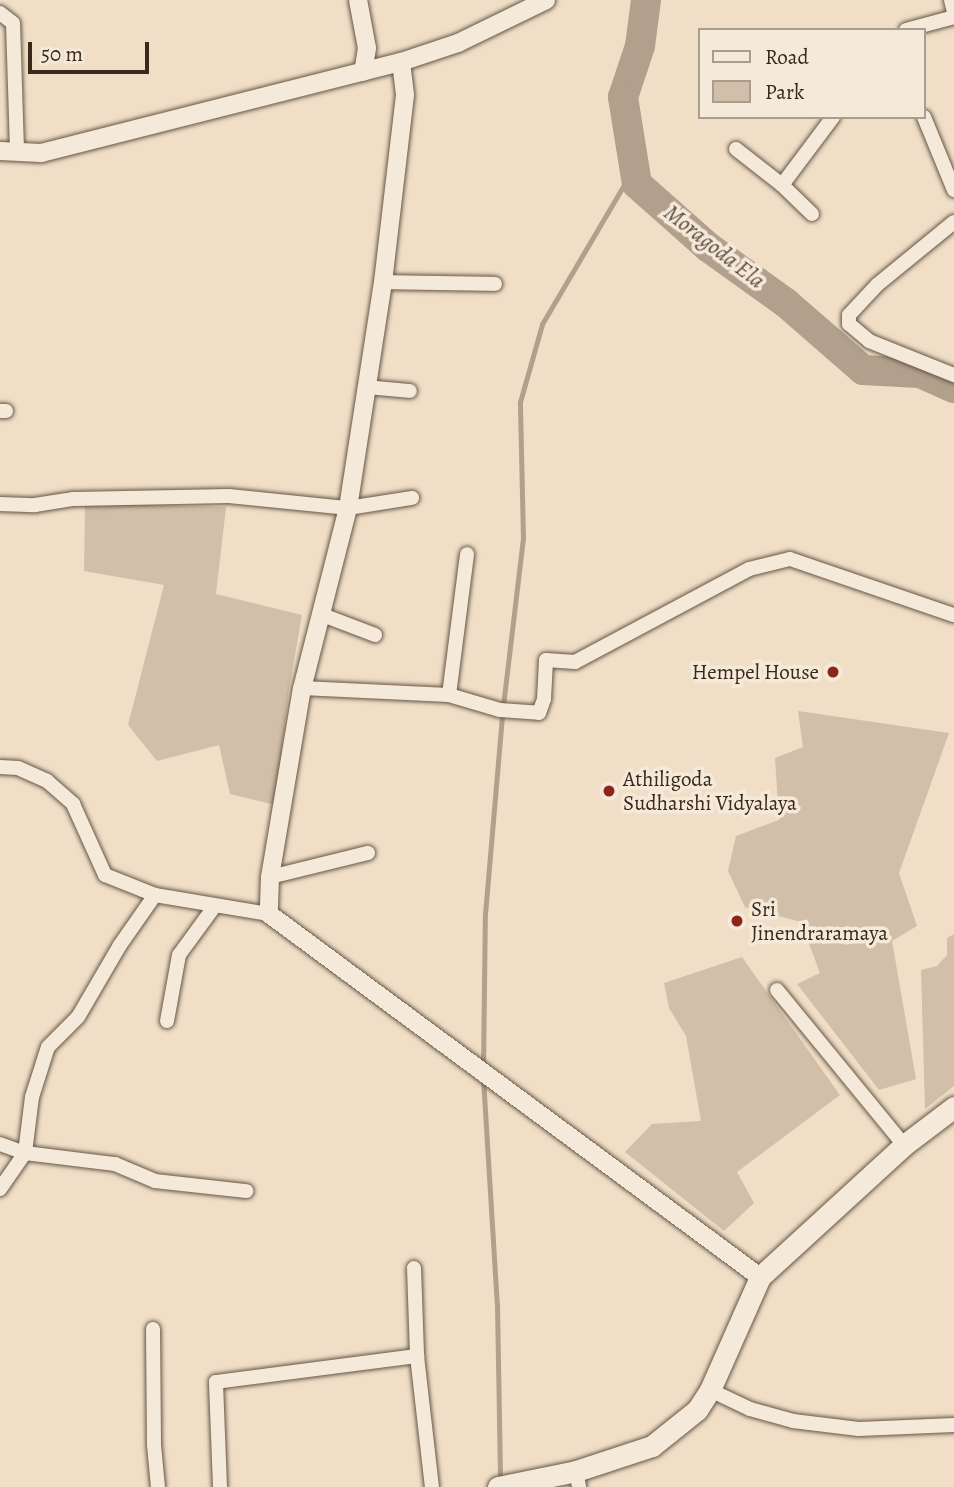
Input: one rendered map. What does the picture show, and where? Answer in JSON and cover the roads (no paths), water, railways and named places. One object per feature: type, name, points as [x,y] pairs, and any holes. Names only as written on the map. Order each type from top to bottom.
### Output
[{"type":"main road","points":[[504,1487],[578,1479],[652,1446],[697,1410],[710,1390],[760,1277],[904,1145],[954,1107]]},
{"type":"street","points":[[358,0],[367,47],[363,72]]},
{"type":"street","points":[[0,13],[13,23],[8,151],[41,152],[401,62],[458,43],[546,0]]},
{"type":"street","points":[[951,0],[954,12]]},
{"type":"street","points":[[913,28],[954,17]]},
{"type":"street","points":[[269,914],[270,877],[302,688],[348,508],[383,282],[405,95],[401,62]]},
{"type":"street","points":[[782,185],[831,119]]},
{"type":"street","points":[[925,119],[954,190]]},
{"type":"street","points":[[736,149],[782,185],[813,214]]},
{"type":"street","points":[[954,222],[877,285],[849,315],[849,324],[869,341],[954,375]]},
{"type":"street","points":[[383,282],[495,285]]},
{"type":"street","points":[[366,387],[410,391]]},
{"type":"street","points":[[0,504],[216,496],[348,508],[412,498]]},
{"type":"street","points":[[449,695],[467,554]]},
{"type":"street","points":[[302,688],[449,695],[500,710],[539,713],[546,660],[575,662],[750,569],[790,559],[954,615]]},
{"type":"street","points":[[320,614],[375,635]]},
{"type":"street","points":[[0,767],[18,768],[47,781],[73,804],[106,876],[155,895],[214,907],[269,914],[760,1277]]},
{"type":"street","points":[[270,877],[368,853]]},
{"type":"street","points":[[0,1189],[25,1153],[32,1097],[48,1047],[78,1017],[120,945],[155,895]]},
{"type":"street","points":[[167,1021],[179,955],[214,907]]},
{"type":"street","points":[[777,990],[904,1145]]},
{"type":"street","points":[[0,1144],[25,1153],[115,1164],[155,1181],[246,1191]]},
{"type":"street","points":[[414,1268],[417,1356],[432,1487]]},
{"type":"street","points":[[153,1329],[154,1445],[158,1487]]},
{"type":"street","points":[[220,1487],[216,1382],[417,1356]]},
{"type":"street","points":[[710,1390],[750,1409],[793,1421],[859,1429],[954,1425]]},
{"type":"waterway","name":"Moragoda Ela","points":[[646,0],[640,46],[623,97],[637,184],[708,247],[786,303],[863,370],[920,373],[954,388]]},
{"type":"waterway","points":[[483,1068],[485,914],[502,714],[523,539],[520,402],[542,324],[634,168]]},
{"type":"waterway","points":[[483,1078],[497,1304],[500,1480]]},
{"type":"place","name":"Hempel House","points":[[833,672]]},
{"type":"place","name":"Athiligoda Sudharshi Vidyalaya","points":[[609,791]]},
{"type":"place","name":"Sri Jinendraramaya","points":[[737,921]]}]
